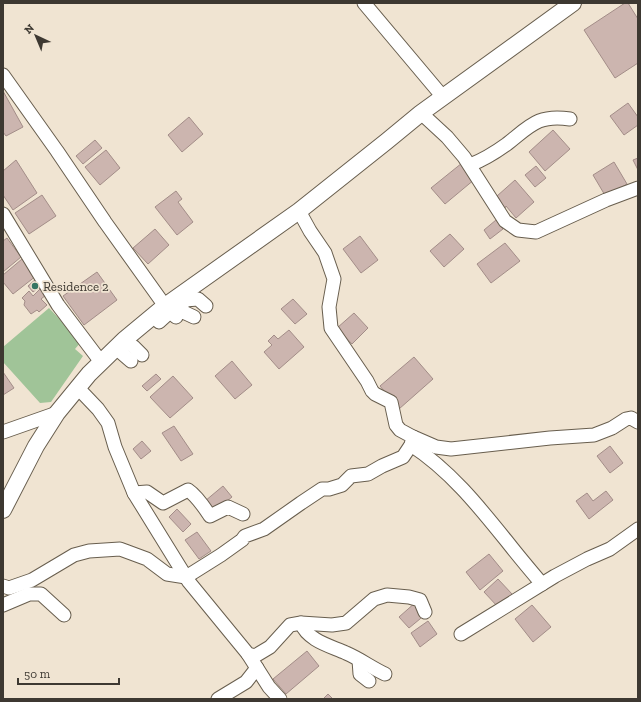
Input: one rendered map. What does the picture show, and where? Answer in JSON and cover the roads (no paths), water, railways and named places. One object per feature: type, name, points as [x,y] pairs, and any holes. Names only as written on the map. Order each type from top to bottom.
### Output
[{"type":"street","points":[[364,3],[443,97]]},
{"type":"street","points":[[3,510],[36,446],[57,413],[77,387],[101,362],[140,326],[178,314],[299,211],[420,113],[573,3]]},
{"type":"street","points":[[3,75],[105,222],[178,314]]},
{"type":"street","points":[[420,113],[447,137],[470,165],[505,222],[518,230],[536,232],[606,200],[638,188]]},
{"type":"street","points":[[470,165],[495,152],[507,144],[520,132],[536,122],[547,118],[570,119]]},
{"type":"street","points":[[299,211],[325,253],[334,279],[329,307],[331,328],[367,381],[372,391],[391,402],[396,425],[400,430],[441,467],[473,500],[542,584]]},
{"type":"street","points":[[3,214],[58,305],[101,362]]},
{"type":"street","points":[[178,314],[185,300],[198,299],[206,306]]},
{"type":"street","points":[[120,344],[134,347],[137,358]]},
{"type":"street","points":[[77,387],[108,422],[114,447],[134,493],[186,577],[248,654],[269,686],[280,699]]},
{"type":"street","points":[[3,432],[57,413]]},
{"type":"street","points":[[412,441],[451,449],[550,438],[594,435],[612,428],[626,419],[631,418],[638,422]]},
{"type":"street","points":[[3,586],[9,588],[32,580],[74,555],[89,551],[120,549],[147,559],[167,574],[186,577],[221,555],[242,540],[245,536],[264,529],[322,490],[342,485],[351,476],[368,474],[403,457],[412,441]]},
{"type":"street","points":[[134,493],[147,492],[163,503],[188,490],[192,492],[210,516],[228,507],[243,514]]},
{"type":"street","points":[[462,634],[542,584],[610,548],[638,529]]},
{"type":"street","points":[[3,605],[29,594],[41,594],[64,616]]},
{"type":"street","points":[[248,654],[255,656],[270,647],[290,625],[301,623],[332,625],[346,623],[374,599],[387,595],[420,600],[425,612]]},
{"type":"street","points":[[301,623],[304,629],[315,639],[385,674]]},
{"type":"street","points":[[359,660],[360,674],[369,682]]},
{"type":"street","points":[[218,699],[246,682],[258,668]]},
{"type":"place","name":"Residence 2","points":[[35,286]]}]
